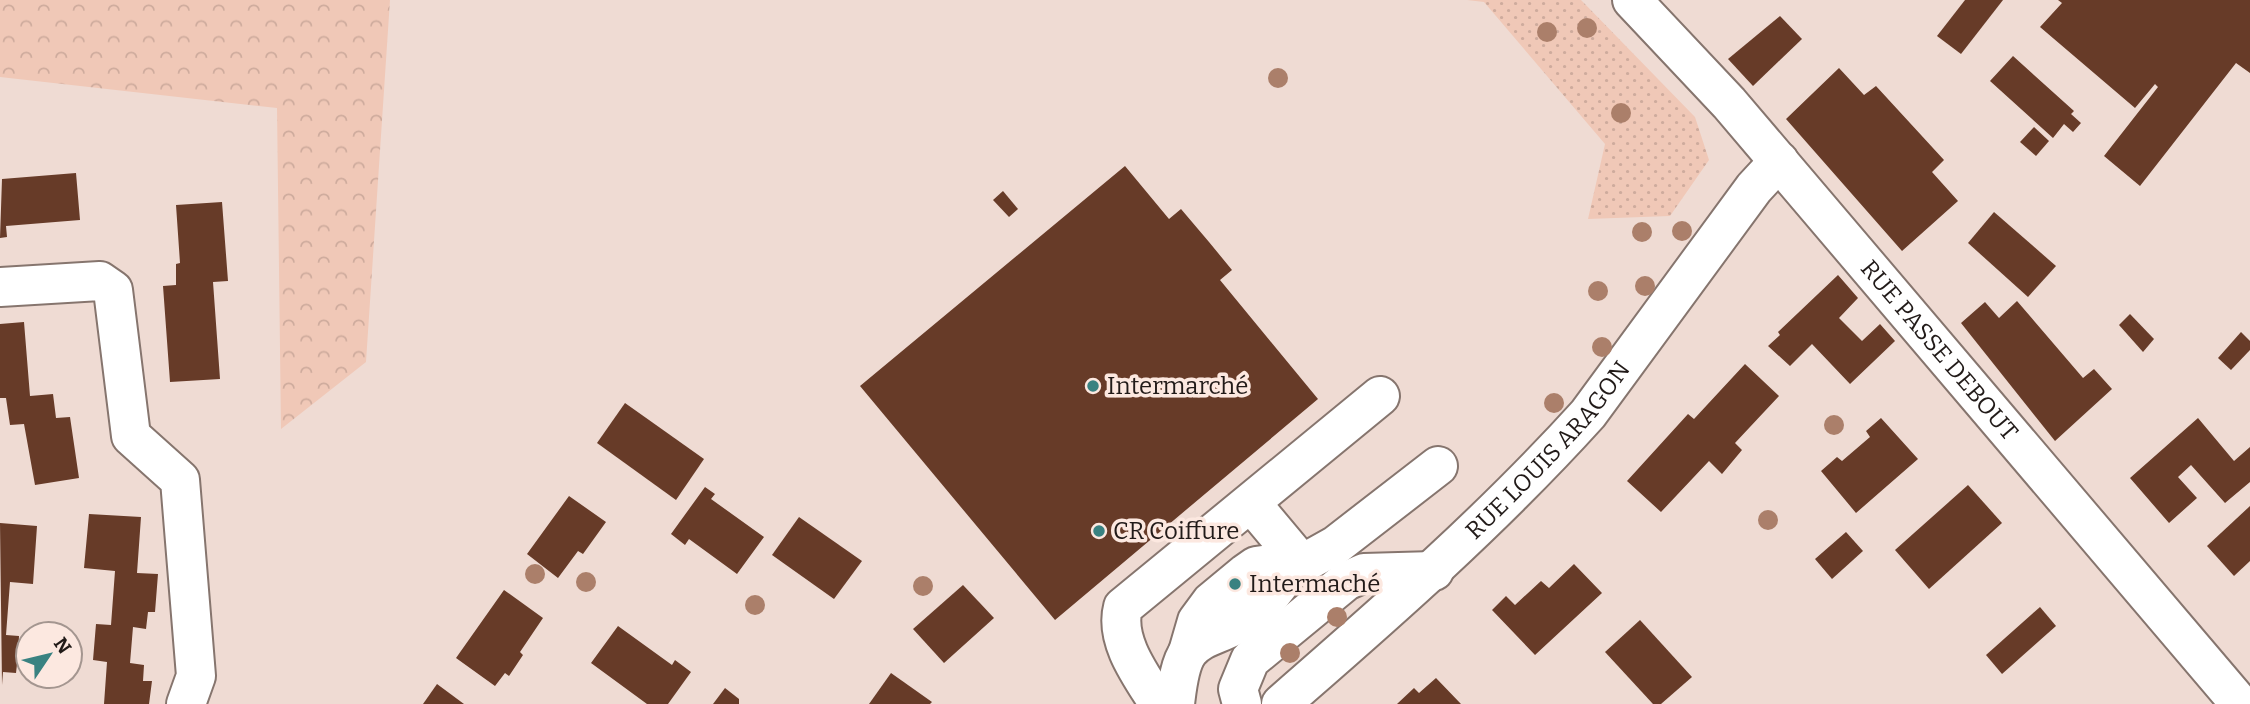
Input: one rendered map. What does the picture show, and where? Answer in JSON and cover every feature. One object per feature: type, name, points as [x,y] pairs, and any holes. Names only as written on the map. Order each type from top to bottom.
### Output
[{"type":"street","name":"RUE PASSE DEBOUT","points":[[1632,0],[1779,161],[2240,704]]},
{"type":"street","name":"RUE LOUIS ARAGON","points":[[1280,704],[1434,571],[1588,414],[1754,188],[1779,161]]},
{"type":"street","points":[[0,287],[100,281],[113,290],[131,436],[180,480],[196,676],[186,704]]},
{"type":"street","points":[[1159,704],[1136,669],[1124,638],[1120,619],[1124,607],[1380,396]]},
{"type":"street","points":[[1175,704],[1178,682],[1197,621],[1222,593],[1256,566],[1295,566],[1336,545],[1438,467]]},
{"type":"street","points":[[1251,503],[1295,566]]},
{"type":"street","points":[[1242,704],[1238,689],[1250,660],[1346,581],[1364,573],[1434,571]]},
{"type":"green space","points":[[0,0],[390,0],[366,362],[281,429],[277,108],[0,77]]},
{"type":"green space","points":[[1467,0],[1581,0],[1695,117],[1709,160],[1670,216],[1588,219],[1605,144],[1484,2]]},
{"type":"building","points":[[1965,0],[2003,0],[1961,54],[1937,36]]},
{"type":"building","points":[[2058,0],[2250,0],[2250,73],[2236,63],[2140,186],[2104,156],[2158,87],[2155,84],[2135,108],[2040,27],[2062,3]]},
{"type":"building","points":[[1780,16],[1802,39],[1753,86],[1728,59]]},
{"type":"building","points":[[2013,56],[2074,111],[2071,114],[2081,123],[2073,132],[2064,124],[2053,138],[1990,81]]},
{"type":"building","points":[[1839,68],[1864,95],[1876,86],[1944,160],[1932,172],[1958,201],[1902,251],[1786,119]]},
{"type":"building","points":[[2034,127],[2049,141],[2036,156],[2020,142]]},
{"type":"building","points":[[1125,166],[1169,219],[1181,209],[1209,242],[1232,270],[1220,280],[1318,399],[1055,620],[860,386]]},
{"type":"building","points":[[76,173],[80,220],[6,226],[7,237],[0,238],[2,179]]},
{"type":"building","points":[[1003,191],[1018,209],[1009,217],[993,200]]},
{"type":"building","points":[[222,202],[228,281],[213,282],[220,379],[170,382],[163,286],[176,285],[176,264],[180,263],[176,205]]},
{"type":"building","points":[[1994,212],[2056,266],[2028,297],[1968,243]]},
{"type":"building","points":[[1838,275],[1858,298],[1839,318],[1862,341],[1880,324],[1895,341],[1850,384],[1812,344],[1790,366],[1768,346],[1780,335],[1778,332]]},
{"type":"building","points":[[2017,301],[2083,378],[2094,369],[2112,389],[2055,441],[1961,323],[1985,302],[1999,318]]},
{"type":"building","points":[[2130,314],[2154,339],[2143,352],[2119,325]]},
{"type":"building","points":[[24,322],[30,396],[53,394],[56,418],[70,417],[79,478],[35,485],[24,424],[10,425],[6,398],[0,398],[0,324]]},
{"type":"building","points":[[2241,332],[2250,341],[2250,350],[2231,370],[2218,358]]},
{"type":"building","points":[[1745,364],[1779,396],[1735,443],[1742,450],[1722,474],[1709,461],[1661,512],[1627,481],[1688,414],[1694,419]]},
{"type":"building","points":[[625,403],[704,459],[676,500],[597,443]]},
{"type":"building","points":[[1881,418],[1918,459],[1856,513],[1821,471],[1837,457],[1842,461],[1870,437],[1866,431]]},
{"type":"building","points":[[2198,418],[2234,461],[2250,447],[2250,482],[2225,503],[2191,465],[2178,477],[2197,498],[2169,523],[2130,478]]},
{"type":"building","points":[[1968,485],[2002,523],[1929,589],[1895,550]]},
{"type":"building","points":[[705,487],[715,494],[711,499],[764,537],[737,574],[689,539],[685,545],[671,534]]},
{"type":"building","points":[[569,496],[606,522],[583,554],[578,551],[558,578],[527,554]]},
{"type":"building","points":[[2250,506],[2250,561],[2234,576],[2207,546]]},
{"type":"building","points":[[89,514],[141,517],[137,573],[158,574],[155,612],[148,612],[146,629],[133,627],[130,663],[144,665],[143,681],[152,681],[149,704],[104,704],[107,662],[93,660],[96,624],[111,625],[115,571],[84,568]]},
{"type":"building","points":[[799,517],[862,561],[834,599],[772,555]]},
{"type":"building","points":[[0,523],[37,526],[33,584],[10,582],[6,635],[14,636],[14,673],[3,672],[2,685]]},
{"type":"building","points":[[1846,532],[1863,551],[1832,579],[1815,559]]},
{"type":"building","points":[[1574,564],[1602,593],[1535,655],[1492,610],[1506,596],[1515,605],[1541,581],[1549,588]]},
{"type":"building","points":[[963,585],[994,618],[944,663],[913,629]]},
{"type":"building","points":[[504,590],[543,618],[520,652],[523,655],[509,676],[505,673],[495,686],[456,658]]},
{"type":"building","points":[[2040,607],[2056,626],[2002,674],[1986,655]]},
{"type":"building","points":[[1640,620],[1692,677],[1661,704],[1653,704],[1605,652]]},
{"type":"building","points":[[618,626],[672,665],[675,660],[691,672],[668,704],[647,704],[591,663]]},
{"type":"building","points":[[891,673],[932,702],[869,704]]},
{"type":"building","points":[[1436,678],[1461,704],[1397,704],[1414,688],[1419,693]]},
{"type":"building","points":[[437,684],[464,704],[423,704]]},
{"type":"building","points":[[725,688],[739,699],[739,704],[713,704]]},
{"type":"place","name":"Intermarché","points":[[1093,386]]},
{"type":"place","name":"CR Coiffure","points":[[1099,531]]},
{"type":"place","name":"Intermaché","points":[[1235,584]]}]
